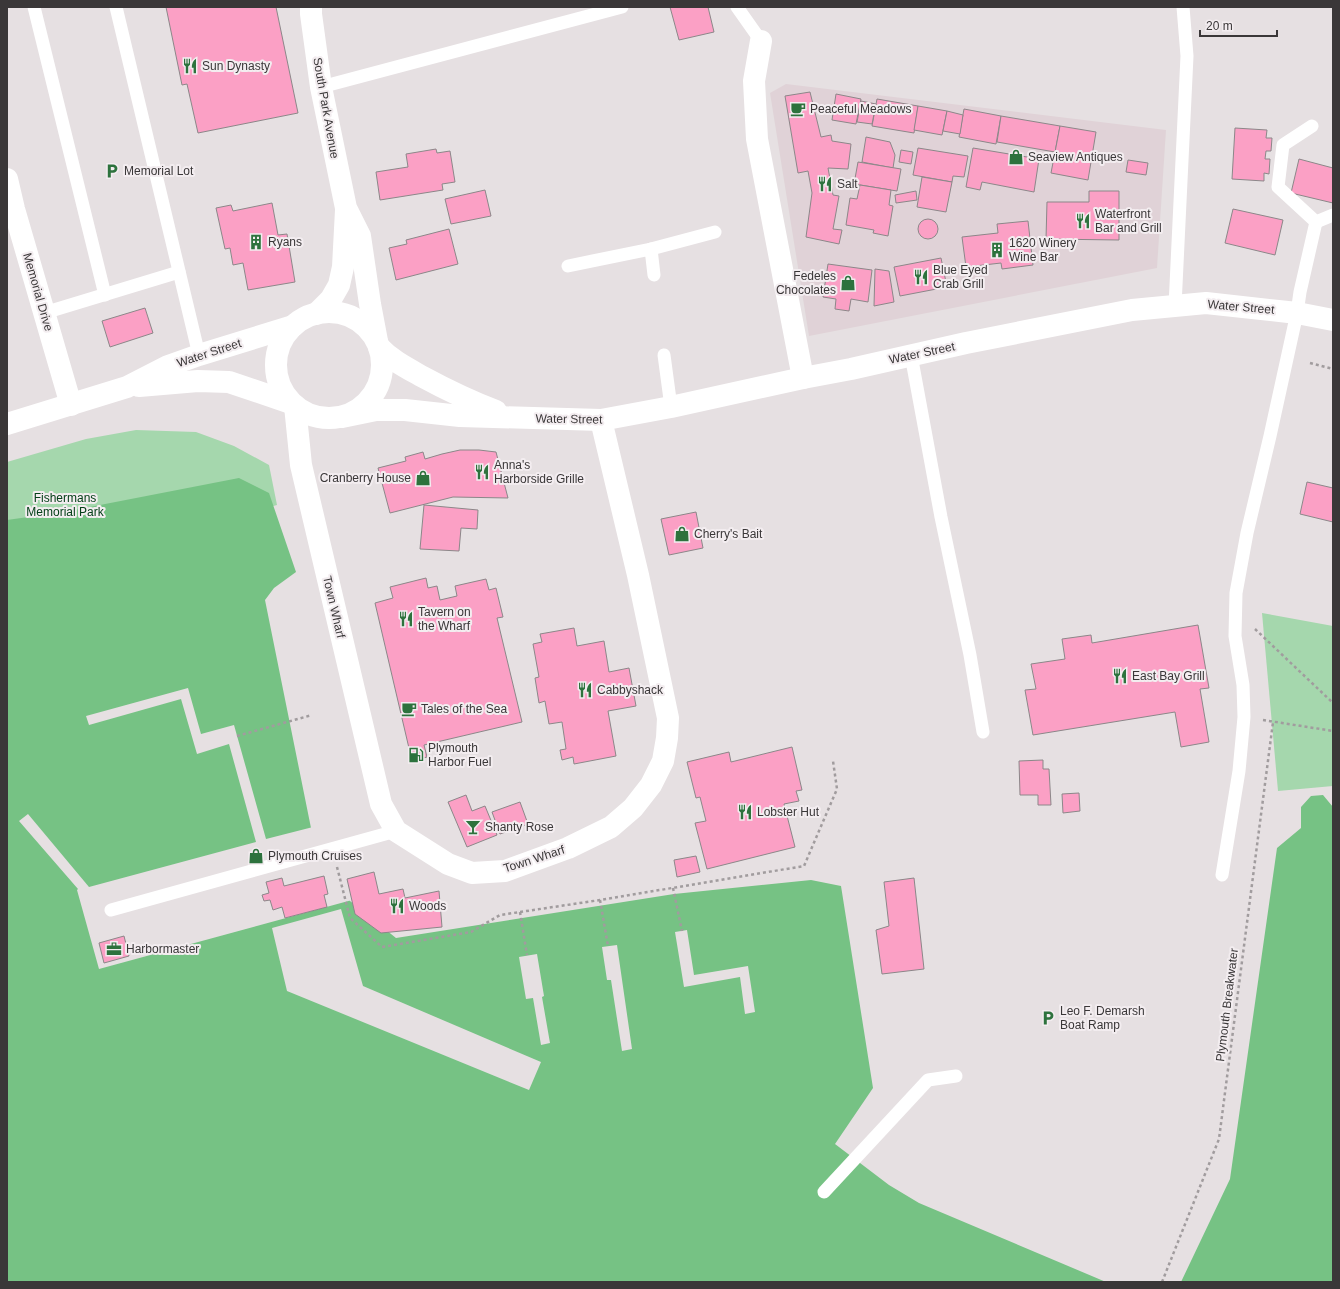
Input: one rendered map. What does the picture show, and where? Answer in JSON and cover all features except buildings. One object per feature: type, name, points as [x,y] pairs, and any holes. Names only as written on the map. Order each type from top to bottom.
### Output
[{"type":"street","name":"South Park Avenue","points":[[311,7],[320,87],[346,208],[360,236],[370,304],[378,344]]},
{"type":"street","points":[[761,41],[754,81],[757,139],[803,378]]},
{"type":"street","name":"Memorial Drive","points":[[7,179],[14,209],[71,405]]},
{"type":"street","name":"South Park Avenue","points":[[316,314],[331,299],[339,285],[343,267],[346,208]]},
{"type":"street","name":"Water Street","points":[[342,417],[376,410],[405,410],[460,416],[601,420],[671,407],[911,355],[1132,310],[1206,303],[1297,313],[1333,320]]},
{"type":"street","points":[[330,312],[344,314],[358,320],[369,330],[378,344],[382,360],[382,369],[377,387],[373,395],[363,406],[342,417],[328,418],[306,413],[293,404],[282,391],[277,378],[276,364],[278,350],[284,337],[293,326],[304,318],[316,314],[330,312]]},
{"type":"street","name":"Water Street","points":[[7,424],[128,387],[168,366],[293,326]]},
{"type":"street","name":"Water Street","points":[[378,344],[388,356],[434,383],[467,400],[512,417]]},
{"type":"street","name":"Water Street","points":[[128,387],[198,381],[229,382],[293,404]]},
{"type":"street","name":"Town Wharf","points":[[293,404],[301,465],[382,804],[396,831],[448,864],[472,872],[505,871],[568,848],[611,827],[633,808],[651,785],[663,761],[667,738],[668,718],[638,575],[601,420]]},
{"type":"lane","points":[[34,7],[105,295]]},
{"type":"lane","points":[[116,7],[199,355]]},
{"type":"lane","points":[[320,87],[622,7]]},
{"type":"lane","points":[[737,7],[761,41]]},
{"type":"lane","points":[[1175,306],[1187,56],[1183,7]]},
{"type":"lane","points":[[1312,126],[1283,145],[1278,187],[1316,222]]},
{"type":"lane","points":[[1316,222],[1333,215]]},
{"type":"lane","points":[[1222,875],[1239,772],[1244,717],[1243,685],[1235,636],[1236,593],[1246,533],[1269,442],[1316,222]]},
{"type":"lane","points":[[568,266],[651,249],[715,232]]},
{"type":"lane","points":[[651,249],[654,275]]},
{"type":"lane","points":[[44,313],[179,272]]},
{"type":"lane","points":[[664,355],[671,407]]},
{"type":"lane","points":[[911,355],[941,517],[970,655],[983,732]]},
{"type":"lane","points":[[111,910],[396,831]]},
{"type":"lane","points":[[824,1192],[928,1080],[956,1076]]},
{"type":"path","points":[[1310,364],[1333,369]]},
{"type":"path","points":[[1236,612],[1333,703]]},
{"type":"path","points":[[237,736],[312,715]]},
{"type":"path","points":[[1244,717],[1333,731]]},
{"type":"path","name":"Plymouth Breakwater","points":[[1162,1282],[1219,1140],[1273,722]]},
{"type":"path","points":[[333,849],[350,918],[382,947],[471,932],[500,915],[804,866],[837,789],[833,761]]},
{"type":"path","points":[[673,888],[682,930]]},
{"type":"path","points":[[600,900],[608,946]]},
{"type":"path","points":[[520,912],[527,955]]},
{"type":"shaded area","points":[[786,84],[1166,130],[1157,268],[809,336],[770,93]]},
{"type":"shaded area","points":[[239,478],[269,493],[296,572],[274,588],[265,600],[311,828],[350,901],[396,938],[674,894],[811,880],[841,886],[873,1088],[835,1144],[889,1185],[919,1203],[1106,1282],[7,1282],[7,520],[64,512]]},
{"type":"shaded area","points":[[1323,795],[1333,807],[1333,1282],[1181,1282],[1230,1179],[1277,848],[1301,828],[1301,807],[1311,796]]},
{"type":"green space","name":"Fishermans Memorial Park","points":[[136,430],[196,432],[234,446],[269,465],[277,505],[215,522],[7,632],[7,462],[86,439]]},
{"type":"green space","points":[[1262,613],[1333,626],[1333,786],[1278,791]]},
{"type":"pier","points":[[188,688],[201,734],[234,725],[266,839],[313,827],[352,900],[99,969],[77,890],[78,889],[19,821],[28,814],[89,887],[256,842],[229,744],[197,754],[181,699],[89,725],[86,716]]},
{"type":"pier","points":[[341,909],[363,986],[541,1062],[529,1090],[287,991],[272,928]]},
{"type":"pier","points":[[687,930],[694,975],[748,966],[755,1012],[745,1014],[740,977],[684,987],[675,932]]},
{"type":"pier","points":[[617,945],[632,1049],[622,1051],[611,980],[607,980],[602,947]]},
{"type":"pier","points":[[537,954],[544,996],[542,997],[550,1043],[541,1045],[533,998],[526,999],[519,957]]},
{"type":"place","name":"Sun Dynasty","points":[[190,66]]},
{"type":"place","name":"Peaceful Meadows","points":[[798,109]]},
{"type":"place","name":"Seaview Antiques","points":[[1016,157]]},
{"type":"place","name":"Memorial Lot","points":[[112,171]]},
{"type":"place","name":"Salt","points":[[825,184]]},
{"type":"place","name":"Waterfront Bar and Grill","points":[[1083,221]]},
{"type":"place","name":"Ryans","points":[[256,242]]},
{"type":"place","name":"1620 Winery Wine Bar","points":[[997,250]]},
{"type":"place","name":"Blue Eyed Crab Grill","points":[[921,277]]},
{"type":"place","name":"Fedeles Chocolates","points":[[848,283]]},
{"type":"place","name":"Anna's Harborside Grille","points":[[482,472]]},
{"type":"place","name":"Cranberry House","points":[[423,478]]},
{"type":"place","name":"Cherry's Bait","points":[[682,534]]},
{"type":"place","name":"Tavern on the Wharf","points":[[406,619]]},
{"type":"place","name":"East Bay Grill","points":[[1120,676]]},
{"type":"place","name":"Cabbyshack","points":[[585,690]]},
{"type":"place","name":"Tales of the Sea","points":[[409,709]]},
{"type":"place","name":"Plymouth Harbor Fuel","points":[[416,755]]},
{"type":"place","name":"Lobster Hut","points":[[745,812]]},
{"type":"place","name":"Shanty Rose","points":[[473,827]]},
{"type":"place","name":"Plymouth Cruises","points":[[256,856]]},
{"type":"place","name":"Woods","points":[[397,906]]},
{"type":"place","name":"Harbormaster","points":[[114,949]]},
{"type":"place","name":"Leo F. Demarsh Boat Ramp","points":[[1048,1018]]}]
